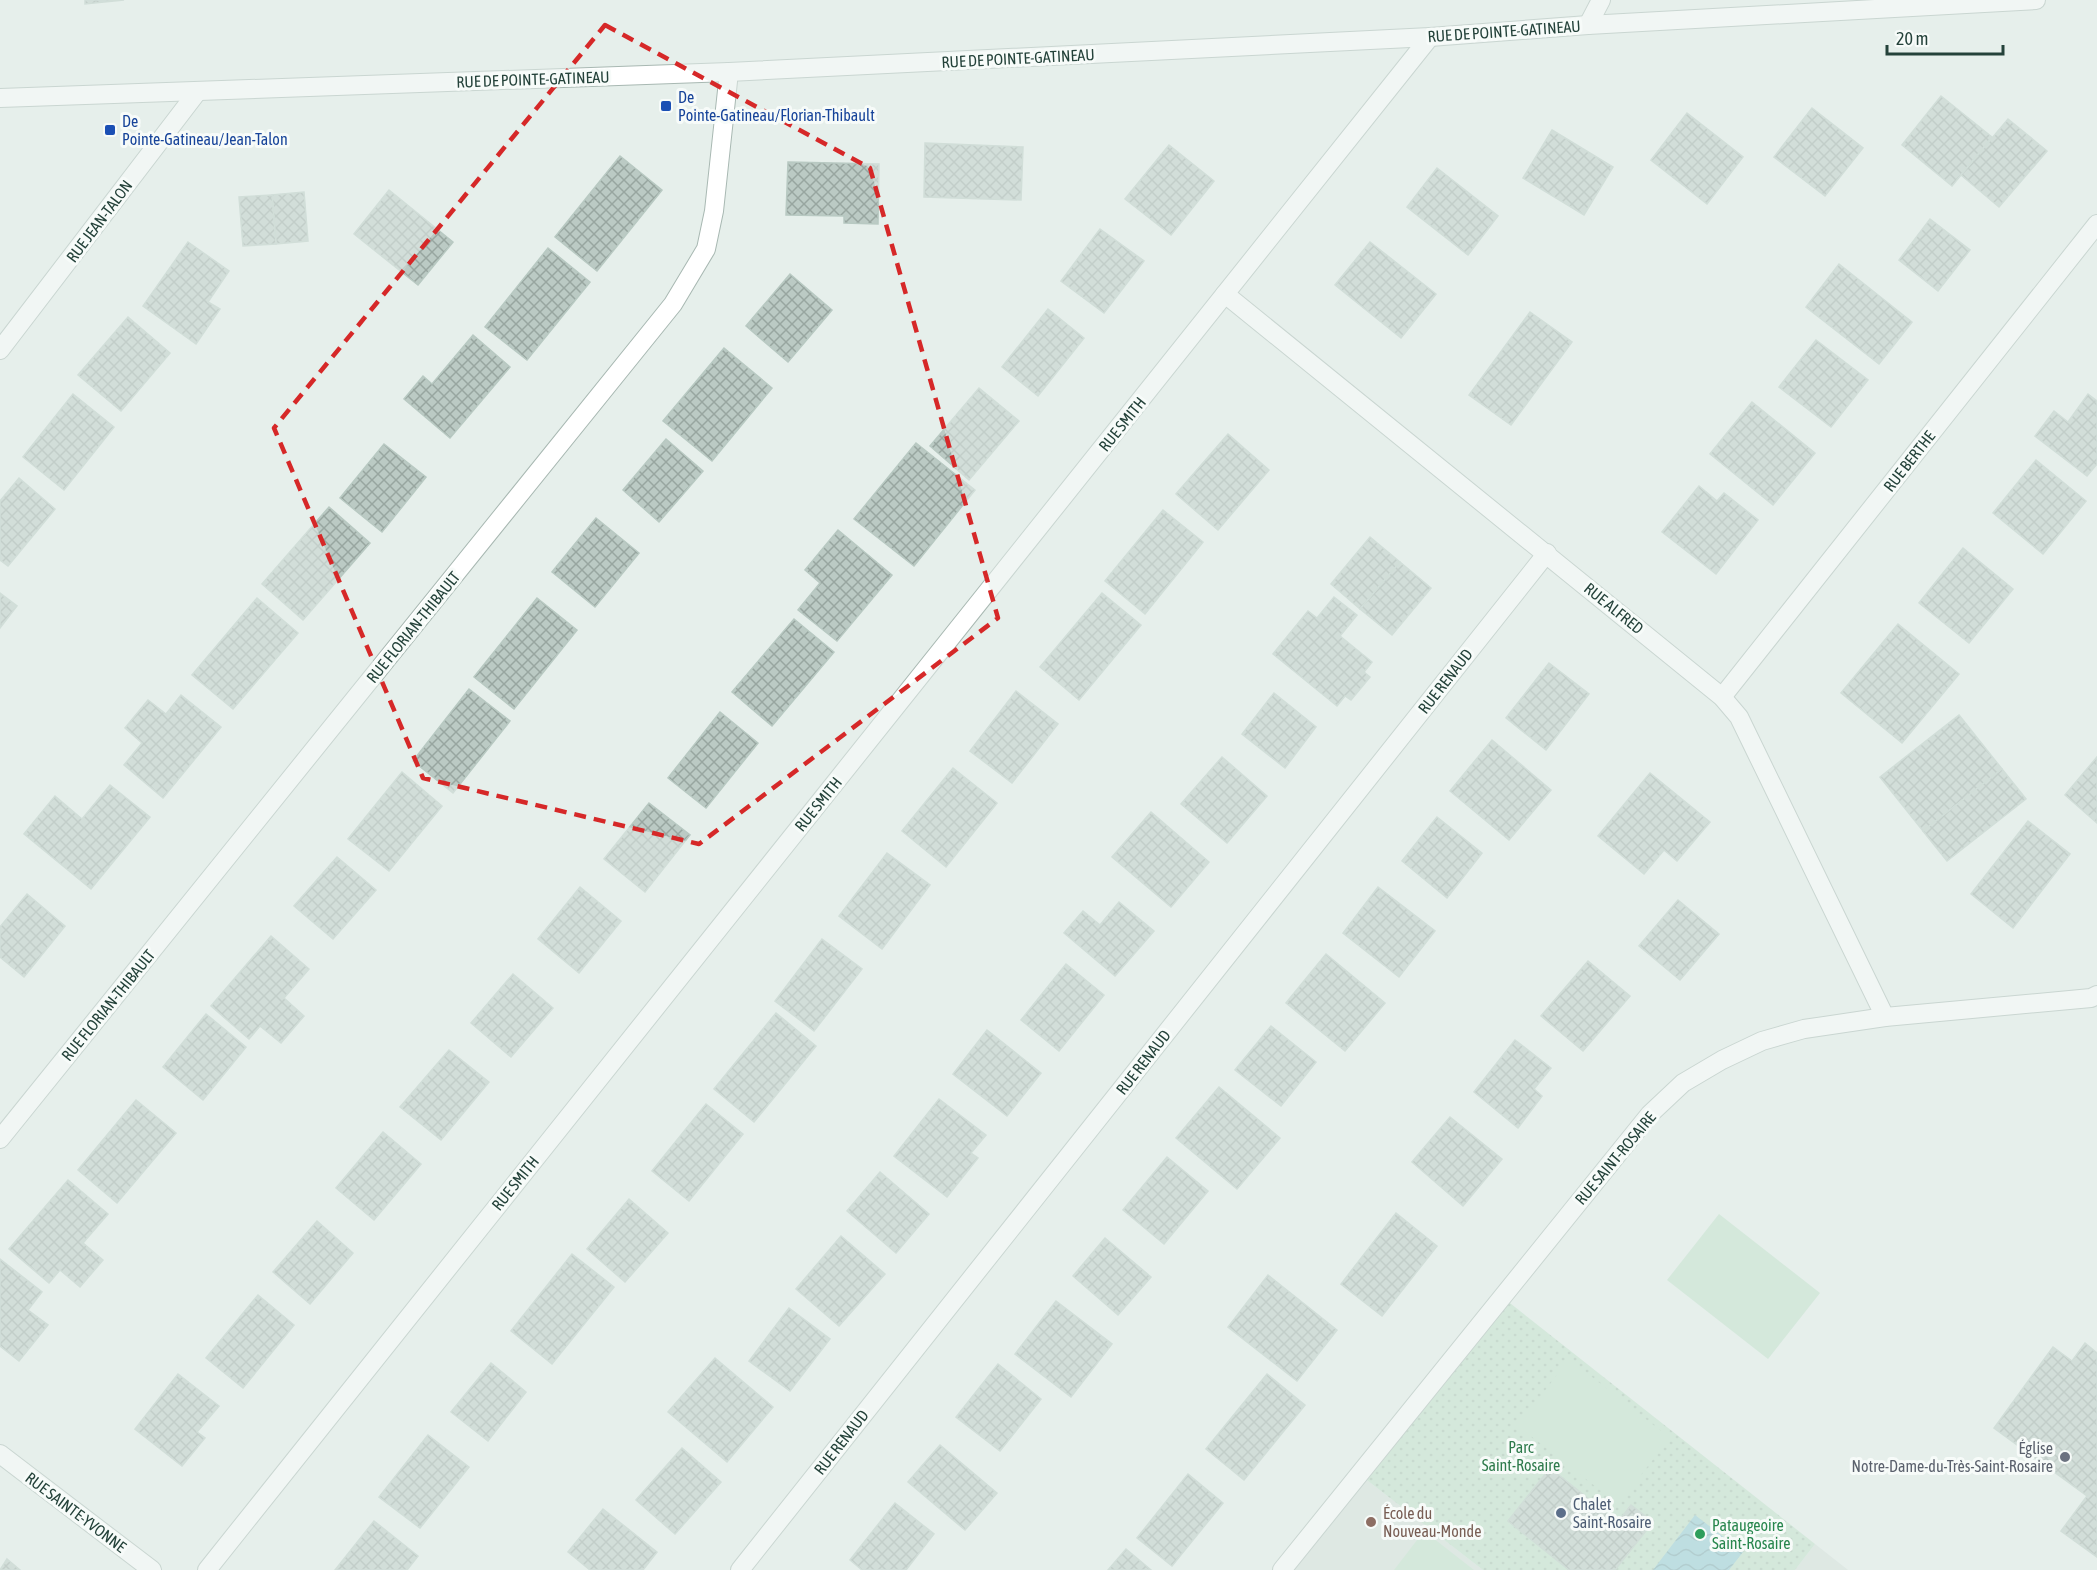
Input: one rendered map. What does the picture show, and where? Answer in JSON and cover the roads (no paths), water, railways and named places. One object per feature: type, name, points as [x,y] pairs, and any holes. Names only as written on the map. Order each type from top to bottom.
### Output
[{"type":"street","points":[[1588,25],[1601,0]]},
{"type":"street","name":"RUE DE POINTE-GATINEAU","points":[[0,99],[729,72],[1430,37],[1588,25],[2036,0]]},
{"type":"street","name":"RUE SMITH","points":[[207,1570],[1430,37]]},
{"type":"street","name":"RUE FLORIAN-THIBAULT","points":[[0,1138],[674,304],[706,249],[714,211],[729,72]]},
{"type":"street","name":"RUE JEAN-TALON","points":[[0,351],[198,91]]},
{"type":"street","name":"RUE BERTHE","points":[[1722,697],[2097,224]]},
{"type":"street","name":"RUE ALFRED","points":[[1225,294],[1722,697],[1739,717],[1885,1017]]},
{"type":"street","name":"RUE RENAUD","points":[[740,1570],[1547,554]]},
{"type":"street","name":"RUE SAINT-ROSAIRE","points":[[1282,1570],[1650,1114],[1683,1083],[1722,1059],[1762,1041],[1804,1029],[1885,1017],[2095,999]]},
{"type":"street","name":"RUE SAINTE-YVONNE","points":[[0,1454],[152,1570]]},
{"type":"water","name":"Pataugeoire Saint-Rosaire","points":[[1695,1515],[1743,1552],[1729,1570],[1653,1570]]},
{"type":"place","name":"De Pointe-Gatineau/Florian-Thibault","points":[[666,106]]},
{"type":"place","name":"De Pointe-Gatineau/Jean-Talon","points":[[110,130]]},
{"type":"place","name":"Église Notre-Dame-du-Très-Saint-Rosaire","points":[[2065,1457]]},
{"type":"place","name":"Chalet Saint-Rosaire","points":[[1561,1513]]},
{"type":"place","name":"École du Nouveau-Monde","points":[[1371,1522]]},
{"type":"place","name":"Pataugeoire Saint-Rosaire","points":[[1700,1534]]},
{"type":"park label","name":"Parc Saint-Rosaire","points":[[1521,1456]]}]
